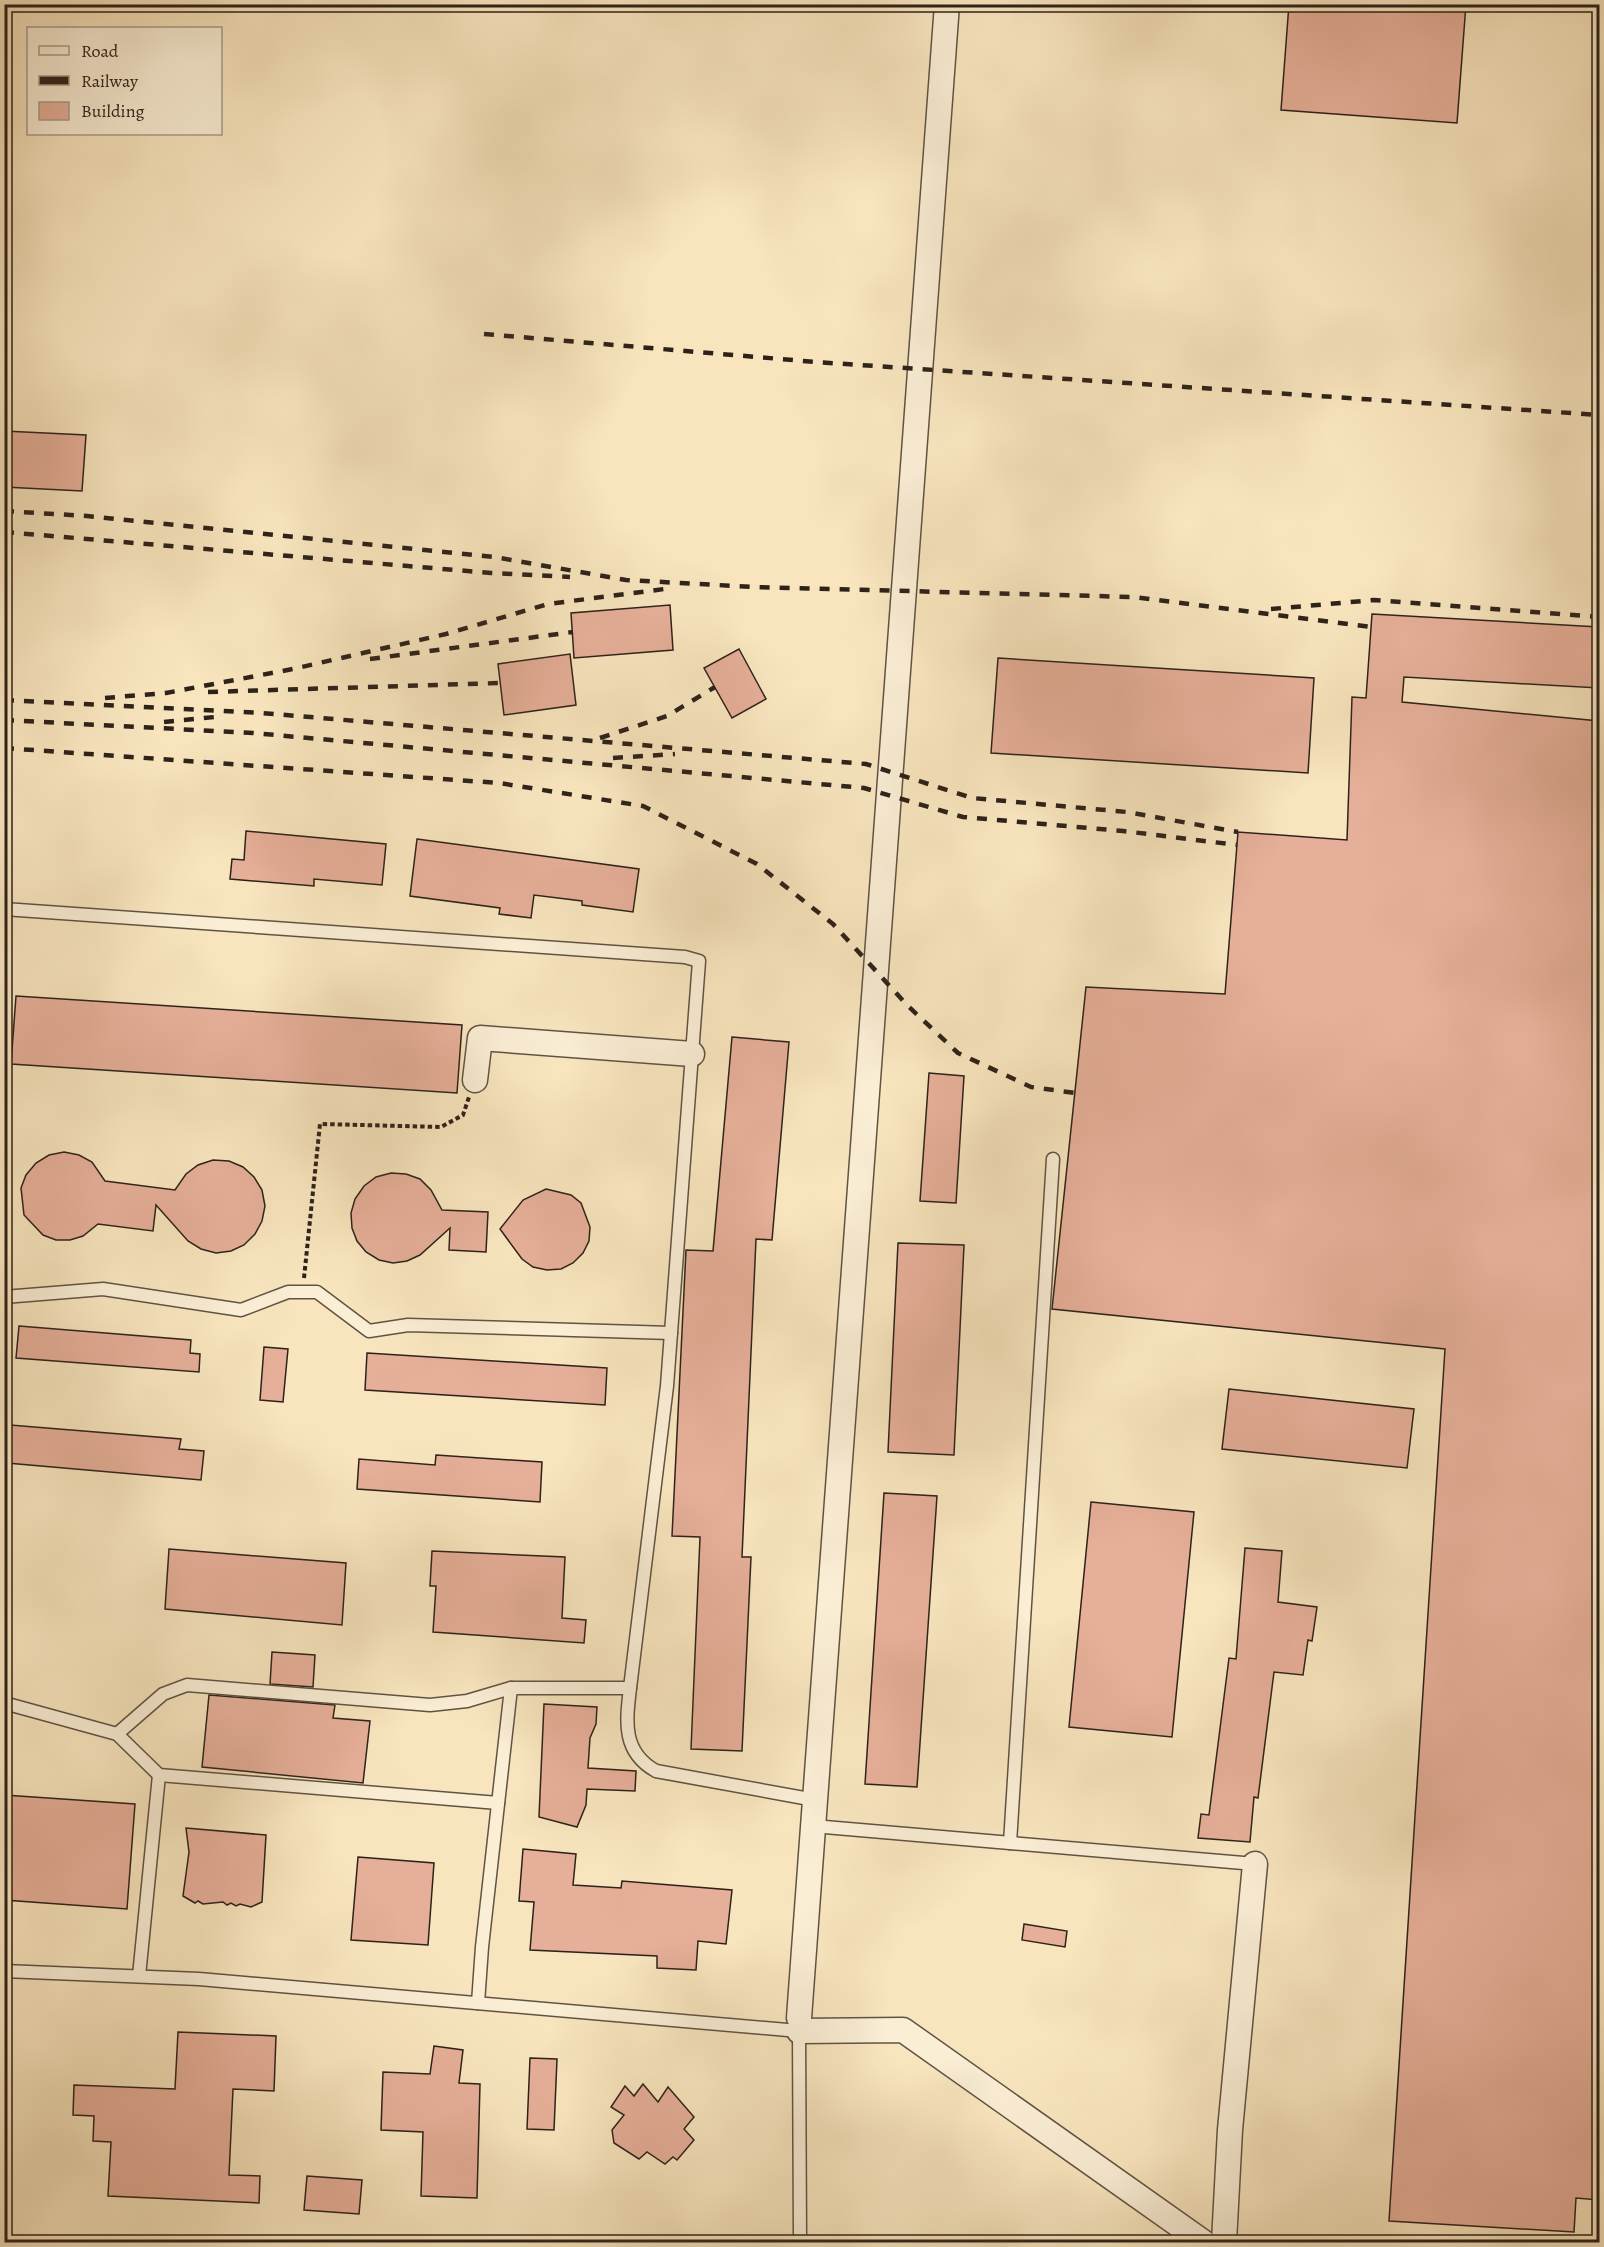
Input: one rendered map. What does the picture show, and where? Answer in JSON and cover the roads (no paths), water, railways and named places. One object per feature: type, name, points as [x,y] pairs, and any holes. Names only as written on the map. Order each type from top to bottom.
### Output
[{"type":"street","points":[[947,4],[799,2025],[903,2030],[1203,2242]]},
{"type":"street","points":[[476,1080],[480,1038],[692,1054]]},
{"type":"street","points":[[1224,2242],[1230,2130],[1256,1864]]},
{"type":"lane","points":[[4,909],[685,957],[699,961],[671,1333],[626,1720],[628,1740],[632,1750],[647,1766],[656,1771],[814,1800]]},
{"type":"lane","points":[[1010,1843],[1053,1159]]},
{"type":"lane","points":[[4,1297],[103,1289],[241,1310],[288,1292],[317,1292],[369,1331],[408,1325],[671,1333]]},
{"type":"lane","points":[[117,1734],[163,1694],[187,1685],[430,1705],[467,1701],[511,1688],[630,1688]]},
{"type":"lane","points":[[478,2003],[511,1688]]},
{"type":"lane","points":[[4,1703],[117,1734],[159,1775],[498,1803]]},
{"type":"lane","points":[[139,1976],[159,1775]]},
{"type":"lane","points":[[813,1826],[1256,1864]]},
{"type":"lane","points":[[4,1971],[139,1976],[478,2003],[799,2025],[800,2242]]},
{"type":"railway","points":[[484,334],[816,362],[1600,415]]},
{"type":"railway","points":[[4,511],[87,516],[494,557],[626,580],[754,587],[1133,597],[1372,627]]},
{"type":"railway","points":[[4,532],[491,573],[570,577]]},
{"type":"railway","points":[[105,698],[166,693],[293,669],[446,634],[548,604],[672,588]]},
{"type":"railway","points":[[1271,609],[1374,600],[1600,617]]},
{"type":"railway","points":[[370,659],[573,632]]},
{"type":"railway","points":[[208,692],[500,683]]},
{"type":"railway","points":[[600,738],[667,716],[715,687]]},
{"type":"railway","points":[[4,700],[262,713],[866,764],[972,798],[1127,812],[1238,832]]},
{"type":"railway","points":[[164,722],[215,717]]},
{"type":"railway","points":[[4,720],[253,733],[864,788],[963,817],[1123,831],[1237,845]]},
{"type":"railway","points":[[4,748],[499,783],[643,806],[757,864],[833,924],[908,1006],[958,1053],[1031,1087],[1075,1093]]},
{"type":"railway","points":[[613,758],[675,754]]}]
